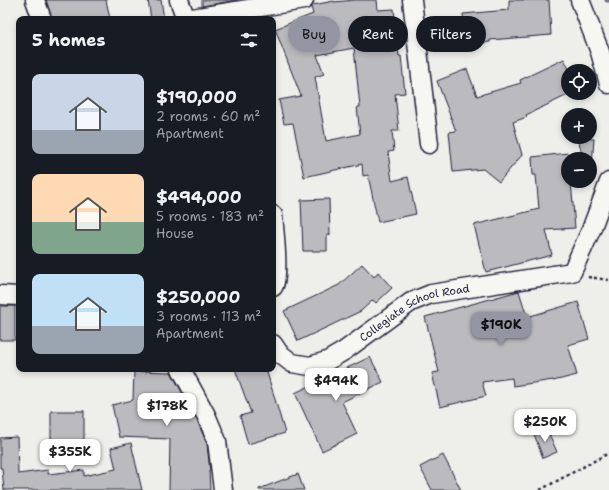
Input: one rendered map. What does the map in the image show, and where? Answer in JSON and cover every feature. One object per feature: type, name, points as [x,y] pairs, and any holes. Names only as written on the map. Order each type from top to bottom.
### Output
[{"type":"street","points":[[35,0],[41,16]]},
{"type":"street","points":[[179,0],[185,16]]},
{"type":"street","points":[[205,16],[304,0]]},
{"type":"street","points":[[412,0],[429,144]]},
{"type":"street","points":[[580,0],[600,52],[609,84]]},
{"type":"street","name":"Collegiate School Road","points":[[276,348],[279,353],[292,363],[310,366],[327,361],[344,351],[411,302],[431,294],[572,272],[591,230],[609,182]]},
{"type":"street","points":[[0,295],[16,296]]},
{"type":"street","points":[[183,372],[206,415],[217,441],[223,490]]},
{"type":"path","points":[[540,490],[609,454]]},
{"type":"building","points":[[46,0],[106,0],[109,16],[51,16]]},
{"type":"building","points":[[148,0],[161,0],[164,16],[151,16]]},
{"type":"building","points":[[202,0],[238,0],[202,6]]},
{"type":"building","points":[[377,0],[378,10],[394,9],[395,16],[348,16],[348,49],[340,51],[340,16],[308,16],[313,14],[311,7],[313,5],[334,1]]},
{"type":"building","points":[[509,0],[549,0],[551,35],[490,40],[490,42],[486,42],[486,16],[463,16],[463,14],[509,10]]},
{"type":"building","points":[[288,24],[288,52],[333,52],[317,55],[324,74],[315,77],[326,141],[360,134],[357,107],[360,107],[354,52],[399,52],[399,56],[401,56],[405,93],[395,94],[399,131],[392,131],[394,151],[388,152],[392,181],[408,177],[416,214],[378,222],[368,175],[363,176],[362,164],[304,177],[293,123],[284,124],[279,100],[301,96],[276,29]]},
{"type":"building","points":[[564,59],[566,64],[561,64],[561,98],[526,115],[527,117],[513,122],[522,155],[499,182],[483,169],[453,172],[449,132],[456,131],[437,81],[467,69],[477,96],[521,83],[520,80]]},
{"type":"building","points":[[579,144],[594,144],[593,152],[581,152]]},
{"type":"building","points":[[561,154],[561,188],[572,188],[575,228],[546,230],[552,255],[486,272],[474,225],[539,209],[536,175],[533,175],[532,157]]},
{"type":"building","points":[[329,199],[330,235],[327,235],[327,251],[303,251],[301,200]]},
{"type":"building","points":[[362,264],[374,277],[378,272],[392,288],[376,303],[373,300],[361,311],[298,341],[284,311],[339,285]]},
{"type":"building","points":[[519,291],[527,317],[578,302],[589,339],[568,345],[577,375],[553,381],[513,386],[512,378],[482,382],[486,396],[440,407],[432,373],[439,372],[425,317]]},
{"type":"building","points":[[0,306],[15,306],[15,340],[0,340]]},
{"type":"building","points":[[370,357],[383,382],[342,402],[357,434],[322,451],[295,393]]},
{"type":"building","points":[[134,372],[171,372],[197,420],[207,444],[210,471],[210,490],[169,490],[170,439],[119,437],[112,405],[133,400]]},
{"type":"building","points":[[236,372],[267,372],[285,433],[248,444],[240,416],[251,413]]},
{"type":"building","points":[[51,411],[84,411],[84,448],[51,448]]},
{"type":"building","points":[[547,429],[557,452],[543,458],[534,434]]},
{"type":"building","points":[[17,437],[18,474],[48,470],[48,474],[84,470],[84,476],[116,469],[111,448],[131,443],[142,490],[4,490],[2,468],[0,468],[0,438]]},
{"type":"building","points":[[443,455],[461,490],[432,490],[420,467]]},
{"type":"building","points":[[298,474],[304,490],[259,490],[259,489]]}]
